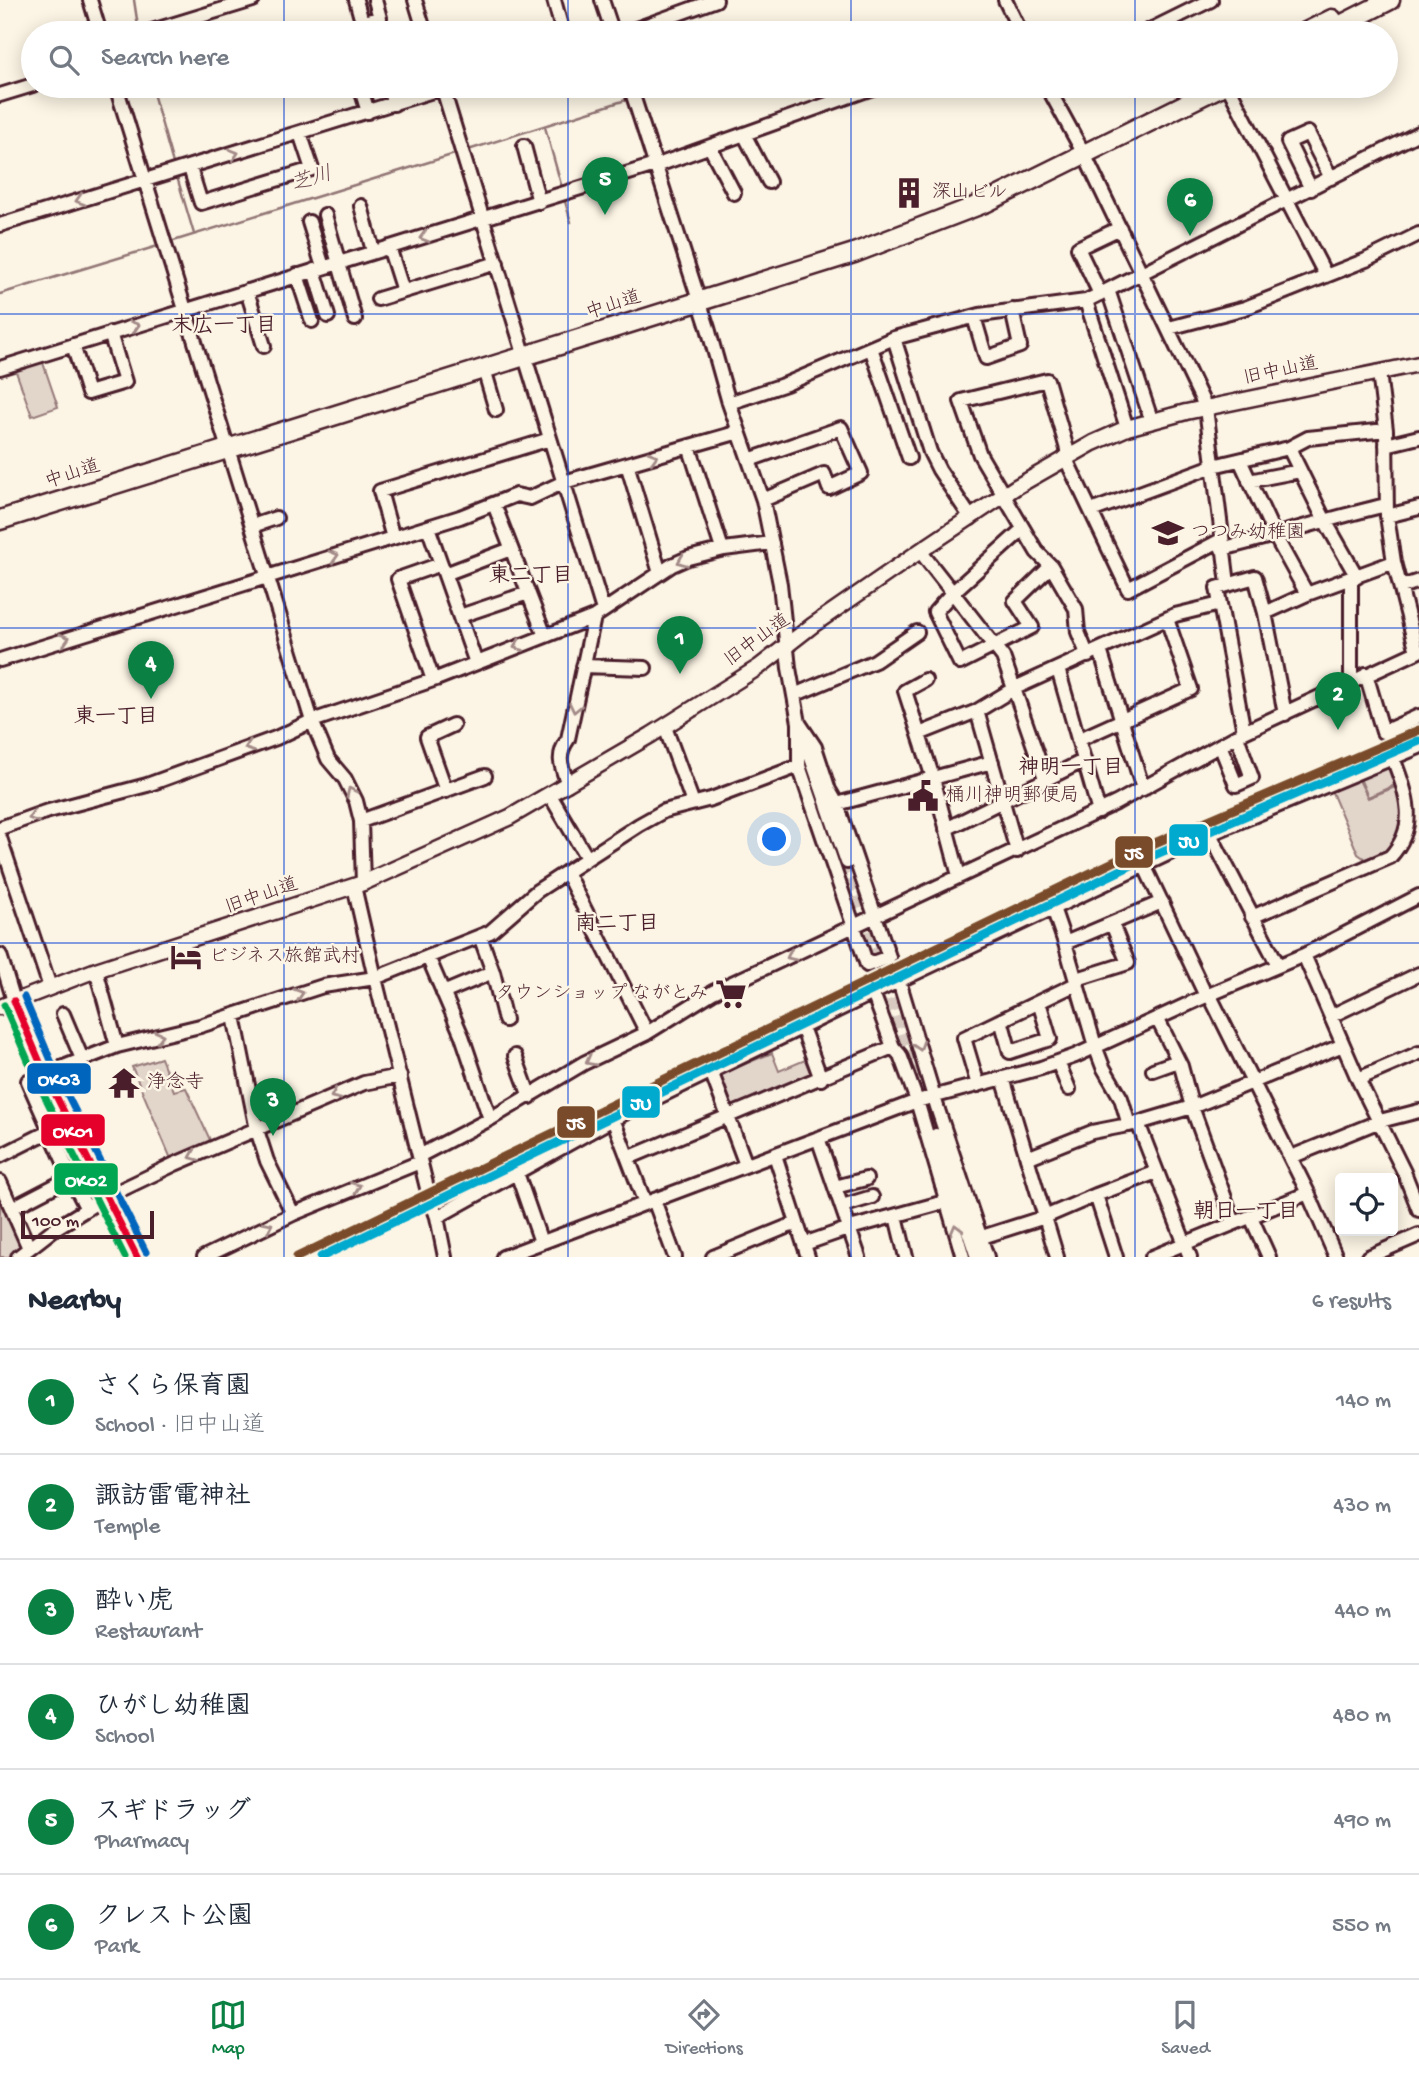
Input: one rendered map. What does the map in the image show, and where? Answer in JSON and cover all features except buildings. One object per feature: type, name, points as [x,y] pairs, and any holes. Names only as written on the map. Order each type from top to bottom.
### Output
[{"type":"highway","points":[[1328,21],[1369,0]]},
{"type":"highway","points":[[1349,21],[1390,0]]},
{"type":"highway","name":"中山道","points":[[0,520],[227,444],[697,297],[854,253],[987,202],[1178,98]]},
{"type":"highway","name":"中山道","points":[[1082,150],[1196,98]]},
{"type":"highway","name":"中山道","points":[[0,509],[484,369],[524,352]]},
{"type":"main road","name":"旧中山道","points":[[7,1004],[96,970],[359,884],[510,817],[665,727],[786,647],[821,619],[1004,495],[1067,457],[1127,428],[1206,408],[1419,364]]},
{"type":"main road","points":[[7,1004],[137,1257]]},
{"type":"street","points":[[90,0],[96,21]]},
{"type":"street","points":[[184,21],[253,0]]},
{"type":"street","points":[[356,0],[362,21]]},
{"type":"street","points":[[366,21],[380,18],[375,0]]},
{"type":"street","points":[[415,0],[421,21]]},
{"type":"street","points":[[554,0],[560,21]]},
{"type":"street","points":[[602,0],[609,21]]},
{"type":"street","points":[[1005,0],[1015,21]]},
{"type":"street","points":[[1168,21],[1211,0]]},
{"type":"street","points":[[658,21],[712,1]]},
{"type":"street","points":[[0,95],[21,89]]},
{"type":"street","points":[[120,98],[312,721],[328,759],[345,779],[356,802],[361,821],[359,884],[374,978],[437,1217],[445,1257]]},
{"type":"street","points":[[364,98],[368,112]]},
{"type":"street","points":[[392,98],[394,104]]},
{"type":"street","points":[[0,225],[411,98]]},
{"type":"street","points":[[448,98],[564,482],[598,613],[583,666],[568,738],[559,752],[559,761],[568,784]]},
{"type":"street","points":[[634,98],[729,403],[763,500],[780,584],[786,647],[799,723],[847,862]]},
{"type":"street","points":[[0,368],[655,166],[844,98]]},
{"type":"street","points":[[1054,98],[1143,274],[1206,408],[1228,584]]},
{"type":"street","points":[[1234,98],[1326,276]]},
{"type":"street","points":[[190,168],[201,203],[312,169],[300,133]]},
{"type":"street","points":[[1311,189],[1288,142],[1308,133],[1331,178]]},
{"type":"street","points":[[729,403],[786,384],[894,338],[974,317],[1086,301],[1419,133]]},
{"type":"street","points":[[744,134],[769,182]]},
{"type":"street","points":[[524,146],[539,202]]},
{"type":"street","points":[[710,147],[734,193]]},
{"type":"street","points":[[361,206],[373,251]]},
{"type":"street","points":[[324,215],[355,319]]},
{"type":"street","points":[[309,222],[328,316]]},
{"type":"street","points":[[1120,228],[1078,248],[1104,292],[1152,422]]},
{"type":"street","points":[[1169,328],[1245,308],[1326,276],[1419,234]]},
{"type":"street","points":[[389,247],[403,291]]},
{"type":"street","points":[[378,299],[497,262]]},
{"type":"street","points":[[297,275],[312,321]]},
{"type":"street","points":[[247,291],[264,346]]},
{"type":"street","points":[[1086,301],[1127,428]]},
{"type":"street","points":[[974,317],[986,358],[1020,346],[1012,310]]},
{"type":"street","points":[[73,345],[88,393],[125,382],[110,334]]},
{"type":"street","points":[[894,338],[930,452],[971,518]]},
{"type":"street","points":[[872,348],[909,458]]},
{"type":"street","points":[[484,369],[496,410]]},
{"type":"street","points":[[204,1257],[293,1214],[420,1159],[584,1063],[647,1032],[713,992],[1099,812],[1240,734],[1418,651],[1394,562],[1386,510],[1386,430],[1379,372]]},
{"type":"street","points":[[1143,789],[1122,719],[1094,653],[1078,632],[1076,609],[1051,566],[1037,552],[980,455],[961,401],[1047,380],[1067,457],[1128,589],[1222,544],[1275,536],[1324,519],[1419,508]]},
{"type":"street","points":[[749,460],[841,428],[861,473],[829,488],[824,474],[763,500]]},
{"type":"street","points":[[1091,511],[1213,466],[1289,448],[1308,438],[1386,430]]},
{"type":"street","points":[[0,660],[428,527],[516,495],[530,498],[564,482],[739,432]]},
{"type":"street","points":[[1386,446],[1419,437]]},
{"type":"street","points":[[393,538],[380,491],[551,439]]},
{"type":"street","points":[[689,446],[722,549]]},
{"type":"street","points":[[1289,448],[1354,578],[1351,681]]},
{"type":"street","points":[[1240,460],[1275,536],[1307,594]]},
{"type":"street","points":[[627,464],[660,573]]},
{"type":"street","points":[[1250,481],[1300,471]]},
{"type":"street","points":[[494,504],[545,636]]},
{"type":"street","points":[[252,526],[276,518]]},
{"type":"street","points":[[428,527],[476,663]]},
{"type":"street","points":[[1023,528],[934,612],[960,663],[1032,627],[1015,601],[1051,566]]},
{"type":"street","points":[[0,828],[147,785],[312,721],[433,680],[598,613],[688,558],[722,549],[772,543]]},
{"type":"street","points":[[433,680],[398,579],[511,549]]},
{"type":"street","points":[[920,551],[1003,657],[1045,778]]},
{"type":"street","points":[[1265,613],[1307,594],[1394,562]]},
{"type":"street","points":[[1220,745],[1236,785],[1252,778],[1240,734],[1217,588],[1255,577],[1265,613],[1285,715]]},
{"type":"street","points":[[1401,587],[1419,581]]},
{"type":"street","points":[[460,616],[528,593]]},
{"type":"street","points":[[919,734],[977,711],[1015,688],[1167,619],[1220,604]]},
{"type":"street","points":[[1077,740],[1191,689],[1167,619]]},
{"type":"street","points":[[794,695],[875,661],[917,632]]},
{"type":"street","points":[[583,666],[645,668]]},
{"type":"street","points":[[1058,669],[1099,812]]},
{"type":"street","points":[[1366,674],[1383,732],[1419,716]]},
{"type":"street","points":[[925,680],[905,691],[933,778],[959,876]]},
{"type":"street","points":[[977,711],[1017,851]]},
{"type":"street","points":[[799,723],[815,747],[829,790],[837,804],[889,957],[867,965],[799,766],[799,723]]},
{"type":"street","points":[[446,790],[427,737],[453,725]]},
{"type":"street","points":[[665,727],[693,803]]},
{"type":"street","points":[[437,1217],[613,1119],[873,993],[1209,834],[1419,747]]},
{"type":"street","points":[[1252,917],[1390,857],[1402,846],[1410,817],[1393,758]]},
{"type":"street","points":[[946,829],[1083,761]]},
{"type":"street","points":[[837,804],[992,762]]},
{"type":"street","points":[[88,1209],[71,1178],[28,1082],[117,1046],[200,1026],[323,986],[374,978],[491,932],[537,891],[647,820],[664,811],[711,799],[799,766]]},
{"type":"street","points":[[361,821],[485,776]]},
{"type":"street","points":[[550,795],[587,858]]},
{"type":"street","points":[[1209,834],[1278,965]]},
{"type":"street","points":[[0,838],[50,987]]},
{"type":"street","points":[[1144,865],[1207,995],[1291,1157],[1336,1257]]},
{"type":"street","points":[[566,872],[647,1032]]},
{"type":"street","points":[[503,1257],[917,1101],[1058,1062],[1304,955],[1419,897]]},
{"type":"street","points":[[1065,943],[1162,902]]},
{"type":"street","points":[[1054,908],[1103,1067],[1157,1172],[1190,1257]]},
{"type":"street","points":[[978,1085],[964,1038],[1077,981],[1128,963],[1112,924]]},
{"type":"street","points":[[480,936],[493,972],[505,1020]]},
{"type":"street","points":[[0,955],[7,1004]]},
{"type":"street","points":[[1304,955],[1419,1210]]},
{"type":"street","points":[[428,957],[462,1037],[490,1119]]},
{"type":"street","points":[[96,970],[117,1046]]},
{"type":"street","points":[[443,993],[493,972]]},
{"type":"street","points":[[1331,1016],[1419,974]]},
{"type":"street","points":[[899,981],[987,1257]]},
{"type":"street","points":[[873,993],[892,1047],[901,1055],[917,1101],[963,1257]]},
{"type":"street","points":[[1001,1020],[1010,1052],[1050,1039],[1039,1002]]},
{"type":"street","points":[[63,1014],[82,1059]]},
{"type":"street","points":[[234,1016],[257,1130],[267,1161],[293,1214]]},
{"type":"street","points":[[1157,1018],[1178,1061],[1234,1223]]},
{"type":"street","points":[[802,1027],[821,1079]]},
{"type":"street","points":[[1027,1158],[1092,1132],[1134,1124],[1192,1107],[1343,1045]]},
{"type":"street","points":[[628,1158],[729,1118],[892,1047]]},
{"type":"street","points":[[1358,1079],[1419,1053]]},
{"type":"street","points":[[515,1056],[530,1097]]},
{"type":"street","points":[[1153,1070],[1178,1061]]},
{"type":"street","points":[[1058,1062],[1069,1089]]},
{"type":"street","points":[[710,1072],[746,1165]]},
{"type":"street","points":[[18,1257],[54,1229],[106,1197],[175,1164],[364,1083],[400,1076]]},
{"type":"street","points":[[1003,1078],[1057,1257]]},
{"type":"street","points":[[1291,1157],[1380,1121],[1419,1111]]},
{"type":"street","points":[[613,1119],[628,1158],[675,1257]]},
{"type":"street","points":[[0,1156],[68,1122]]},
{"type":"street","points":[[935,1132],[977,1257]]},
{"type":"street","points":[[818,1138],[859,1257]]},
{"type":"street","points":[[775,1155],[808,1257]]},
{"type":"street","points":[[12,1208],[91,1167]]},
{"type":"street","points":[[982,1237],[1045,1217],[1157,1172]]},
{"type":"street","points":[[517,1173],[541,1257]]},
{"type":"street","points":[[835,1187],[866,1179]]},
{"type":"street","points":[[0,1182],[29,1248]]},
{"type":"street","points":[[1152,1257],[1308,1193]]},
{"type":"street","points":[[1096,1195],[1116,1257]]},
{"type":"street","points":[[842,1206],[872,1197]]},
{"type":"street","points":[[804,1244],[850,1228],[948,1201]]},
{"type":"street","points":[[896,1216],[906,1257]]},
{"type":"street","points":[[1251,1217],[1269,1257]]},
{"type":"street","points":[[713,1257],[796,1223]]},
{"type":"street","points":[[1368,1257],[1419,1235]]},
{"type":"shaded area","points":[[41,357],[58,407],[32,416],[14,366]]},
{"type":"shaded area","points":[[1388,765],[1397,784],[1368,797],[1359,776]]},
{"type":"shaded area","points":[[1358,778],[1368,798],[1400,785],[1403,800],[1402,827],[1395,843],[1387,850],[1365,859],[1358,854],[1331,790]]},
{"type":"shaded area","points":[[772,1053],[779,1071],[805,1060],[812,1077],[733,1110],[718,1075]]},
{"type":"shaded area","points":[[161,1058],[174,1091],[186,1088],[211,1142],[171,1159],[132,1067]]},
{"type":"shaded area","points":[[0,1197],[22,1250],[13,1257],[0,1257]]},
{"type":"waterway","points":[[134,0],[137,21]]},
{"type":"waterway","points":[[154,98],[174,167]]},
{"type":"waterway","name":"芝川","points":[[465,151],[629,99]]},
{"type":"waterway","points":[[545,127],[562,188]]},
{"type":"waterway","name":"芝川","points":[[167,243],[458,153]]},
{"type":"waterway","points":[[177,177],[194,234]]},
{"type":"waterway","points":[[564,198],[571,222]]},
{"type":"waterway","name":"芝川","points":[[0,294],[161,245]]},
{"type":"tunnel","points":[[847,862],[935,1132]]},
{"type":"transit line","name":"JS","points":[[297,1257],[1136,851],[1419,730]]},
{"type":"transit line","name":"JU","points":[[321,1257],[1140,861],[1419,741]]},
{"type":"transit line","name":"OK03","points":[[24,997],[55,1070],[146,1252]]},
{"type":"transit line","name":"OK01","points":[[14,1001],[45,1074],[137,1257]]},
{"type":"transit line","name":"OK02","points":[[4,1005],[36,1079],[125,1257]]},
{"type":"place","name":"深山ビル","points":[[909,193]]},
{"type":"place","name":"スギドラッグ","points":[[605,215]]},
{"type":"place","name":"クレスト公園","points":[[1190,236]]},
{"type":"place","name":"つつみ幼稚園","points":[[1168,533]]},
{"type":"place","name":"さくら保育園","points":[[680,674]]},
{"type":"place","name":"ひがし幼稚園","points":[[151,699]]},
{"type":"place","name":"諏訪雷電神社","points":[[1338,730]]},
{"type":"place","name":"桶川神明郵便局","points":[[923,796]]},
{"type":"place","name":"ビジネス旅館武村","points":[[186,957]]},
{"type":"place","name":"タウンショップ ながとみ","points":[[731,994]]},
{"type":"place","name":"浄念寺","points":[[124,1083]]},
{"type":"place","name":"酔い虎","points":[[273,1136]]},
{"type":"district","name":"末広一丁目","points":[[224,327]]},
{"type":"district","name":"東二丁目","points":[[531,577]]},
{"type":"district","name":"東一丁目","points":[[116,718]]},
{"type":"district","name":"神明一丁目","points":[[1071,769]]},
{"type":"district","name":"南二丁目","points":[[617,925]]},
{"type":"district","name":"朝日一丁目","points":[[1246,1213]]}]
